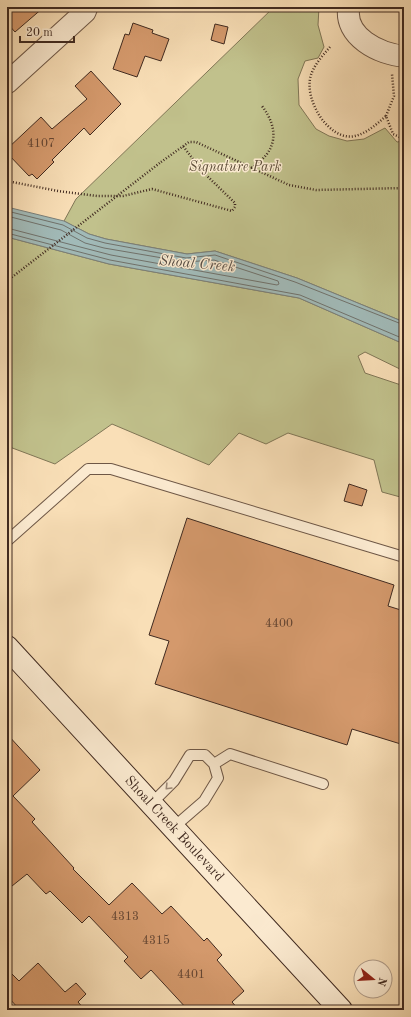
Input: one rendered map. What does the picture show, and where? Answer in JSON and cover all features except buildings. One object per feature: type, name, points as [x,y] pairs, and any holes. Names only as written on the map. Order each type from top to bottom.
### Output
[{"type":"street","points":[[7,83],[85,12],[87,7]]},
{"type":"street","points":[[349,7],[352,27],[358,37],[382,52],[401,56]]},
{"type":"street","name":"Shoal Creek Boulevard","points":[[7,647],[341,1010]]},
{"type":"lane","points":[[7,540],[88,468],[111,469],[404,557]]},
{"type":"lane","points":[[214,764],[230,754],[323,784]]},
{"type":"lane","points":[[152,803],[174,781],[190,755],[205,755],[214,764],[218,778],[206,799],[174,827]]},
{"type":"path","points":[[330,47],[311,75],[310,97],[316,113],[335,131],[354,136],[368,130],[386,116],[394,96],[392,73],[401,56]]},
{"type":"path","points":[[250,168],[260,162],[268,154],[272,143],[274,131],[271,118],[262,106]]},
{"type":"path","points":[[386,116],[393,134],[404,139]]},
{"type":"path","points":[[7,281],[189,142],[196,142],[289,186],[316,190],[404,188]]},
{"type":"path","points":[[7,181],[58,191],[97,196],[123,196],[152,189],[232,211],[235,207],[235,203],[202,171],[183,146]]},
{"type":"green space","name":"Signature Park","points":[[274,7],[319,7],[318,25],[324,47],[318,58],[305,61],[298,79],[299,105],[316,129],[329,136],[347,141],[364,139],[385,128],[397,142],[404,141],[404,322],[297,278],[215,251],[187,254],[106,239],[89,234],[64,221],[76,199]]},
{"type":"green space","points":[[7,237],[109,264],[299,298],[404,344],[404,371],[365,352],[358,356],[365,373],[404,386],[404,498],[382,492],[374,460],[288,433],[266,444],[239,433],[209,465],[112,424],[55,464],[7,446]]},
{"type":"water","name":"Shoal Creek","points":[[7,207],[64,221],[89,234],[106,239],[187,254],[215,251],[297,278],[404,322],[404,344],[299,298],[109,264],[7,237]]}]
